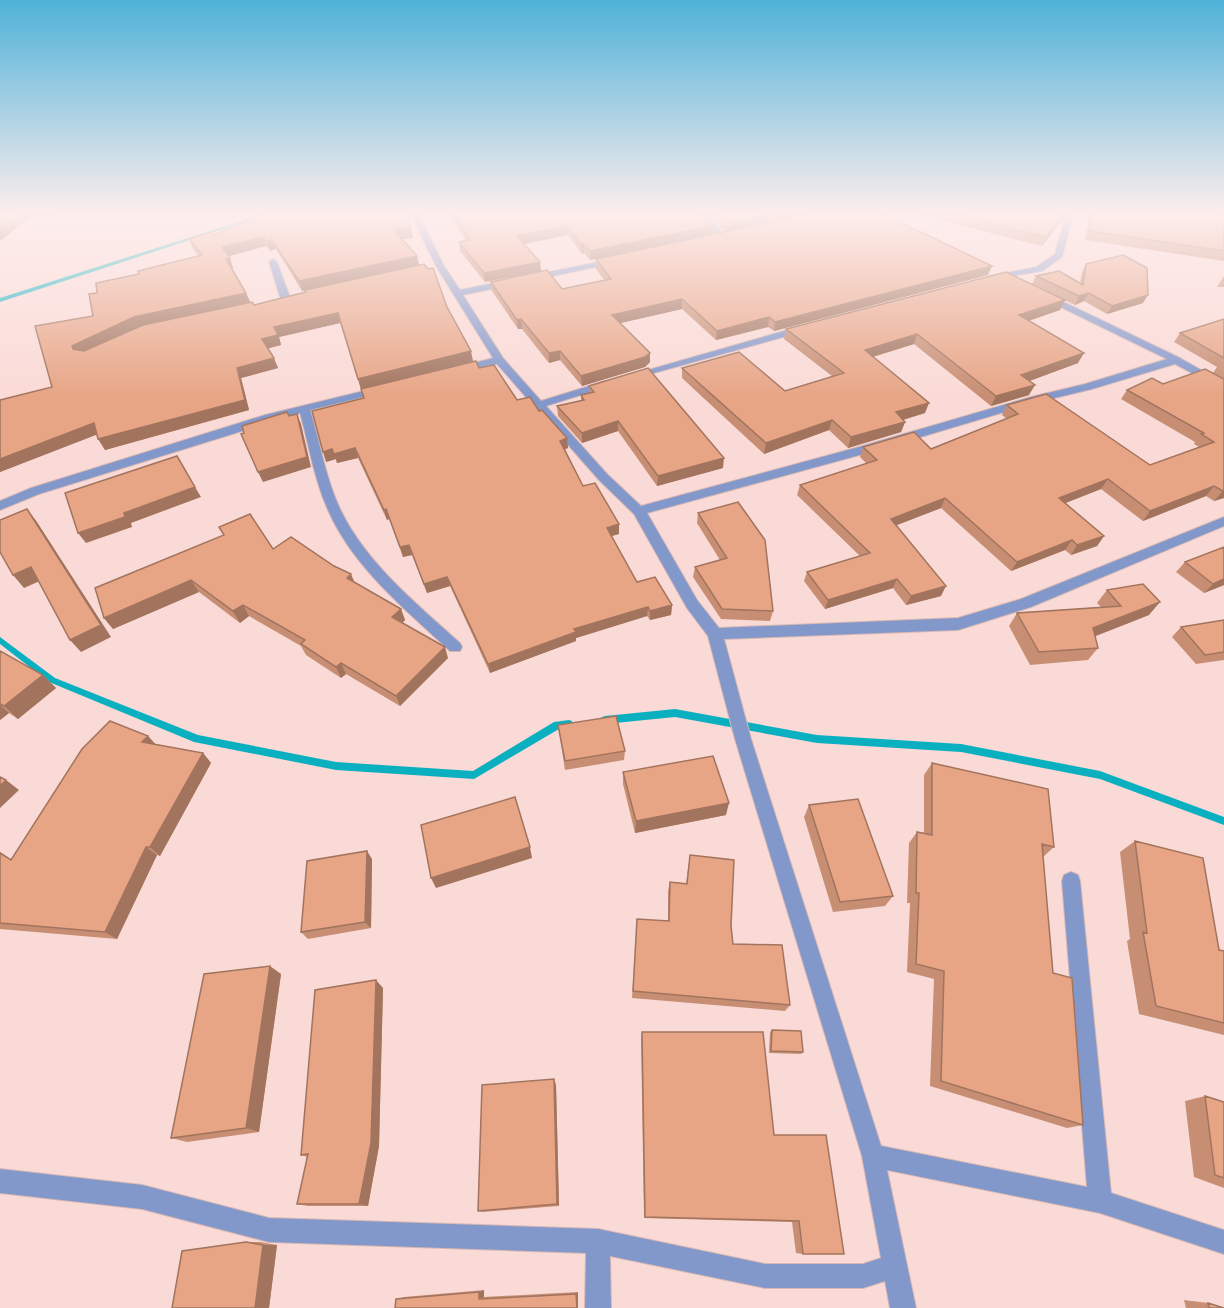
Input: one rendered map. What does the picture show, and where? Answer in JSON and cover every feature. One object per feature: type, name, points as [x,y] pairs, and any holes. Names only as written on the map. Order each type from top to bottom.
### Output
[{"type":"street","points":[[277,274],[286,300]]},
{"type":"street","points":[[441,274],[458,293],[500,360],[603,477],[639,511],[692,604],[715,634],[743,739],[873,1156],[903,1308]]},
{"type":"street","points":[[458,293],[547,274]]},
{"type":"street","points":[[981,282],[1013,274]]},
{"type":"street","points":[[1003,276],[1023,286]]},
{"type":"street","points":[[1033,291],[1176,360],[1224,387]]},
{"type":"street","points":[[274,303],[297,298]]},
{"type":"street","points":[[539,405],[703,355],[820,324]]},
{"type":"street","points":[[443,374],[500,360]]},
{"type":"street","points":[[639,511],[863,450],[1035,399],[1088,387],[1176,360]]},
{"type":"street","points":[[0,506],[35,491],[126,461],[304,408],[398,386]]},
{"type":"street","points":[[304,408],[334,510],[354,543],[407,602],[454,647]]},
{"type":"street","points":[[715,634],[958,624],[1026,603],[1224,522]]},
{"type":"street","points":[[1071,881],[1100,1201]]},
{"type":"street","points":[[873,1156],[1100,1201],[1224,1242]]},
{"type":"street","points":[[0,1181],[142,1197],[269,1230],[598,1240],[765,1276],[863,1276],[895,1265]]},
{"type":"street","points":[[598,1240],[598,1308]]},
{"type":"building","points":[[139,274],[235,274],[246,293],[134,317],[72,346],[73,349],[84,351],[143,325],[252,302],[254,305],[306,292],[305,290],[378,274],[435,274],[447,307],[471,351],[358,379],[338,313],[274,327],[278,335],[262,339],[274,358],[237,368],[245,400],[98,439],[94,423],[0,459],[0,400],[52,387],[35,326],[93,316],[89,294],[97,293],[96,283]]},
{"type":"building","points":[[294,274],[332,274],[299,281]]},
{"type":"building","points":[[528,274],[550,274],[562,289],[611,279],[607,274],[961,274],[775,322],[769,317],[717,331],[682,299],[612,315],[650,353],[645,357],[581,376],[560,351],[549,353],[521,319],[517,320],[491,282]]},
{"type":"building","points":[[998,274],[1010,274],[1065,300],[1019,315],[1084,353],[1021,375],[1035,385],[996,396],[917,334],[865,350],[929,403],[896,412],[905,422],[851,437],[832,420],[766,443],[682,368],[739,352],[785,391],[844,373],[786,329]]},
{"type":"building","points":[[1064,274],[1083,285],[1085,274],[1147,274],[1148,295],[1112,306],[1089,293],[1079,296],[1036,276]]},
{"type":"building","points":[[1224,319],[1224,358],[1180,333]]},
{"type":"building","points":[[476,361],[479,368],[494,365],[517,400],[530,397],[539,411],[542,410],[567,438],[560,441],[583,486],[595,483],[619,524],[607,528],[637,582],[655,577],[672,605],[650,611],[648,607],[574,629],[576,632],[488,664],[447,577],[424,584],[409,545],[400,547],[386,509],[384,510],[355,448],[334,454],[332,449],[323,452],[312,411],[364,398],[361,389]]},
{"type":"building","points":[[648,368],[724,458],[658,476],[618,421],[582,433],[557,406],[584,400],[581,395],[594,392],[589,386]]},
{"type":"building","points":[[1205,369],[1224,379],[1224,491],[1214,486],[1150,511],[1108,479],[1059,498],[1104,536],[1077,545],[1072,540],[1017,562],[945,498],[891,519],[946,586],[911,596],[897,579],[828,600],[807,572],[870,553],[800,485],[877,460],[863,447],[914,432],[931,449],[1018,414],[1007,405],[1046,394],[1150,465],[1214,442],[1201,434],[1204,433],[1127,390],[1152,378],[1163,384]]},
{"type":"building","points":[[287,412],[289,416],[297,414],[307,457],[258,472],[241,434],[244,433],[242,426]]},
{"type":"building","points":[[177,456],[195,487],[124,513],[125,517],[78,533],[65,493]]},
{"type":"building","points":[[738,502],[765,540],[773,611],[722,609],[695,567],[727,558],[698,513]]},
{"type":"building","points":[[27,509],[101,625],[70,640],[31,567],[13,575],[0,552],[0,520]]},
{"type":"building","points":[[250,514],[273,549],[291,537],[334,566],[351,574],[347,578],[401,609],[392,617],[445,647],[396,696],[341,663],[336,667],[301,644],[305,640],[243,605],[233,611],[191,580],[104,618],[95,588],[224,535],[219,527]]},
{"type":"building","points":[[1224,547],[1224,579],[1213,584],[1185,562]]},
{"type":"building","points":[[1143,584],[1160,602],[1093,628],[1098,648],[1039,652],[1017,613],[1121,606],[1107,590]]},
{"type":"building","points":[[1224,620],[1224,652],[1205,655],[1181,627]]},
{"type":"building","points":[[0,651],[43,675],[4,706],[0,704]]},
{"type":"building","points":[[616,716],[625,751],[565,761],[558,725]]},
{"type":"building","points":[[110,721],[148,736],[142,742],[203,753],[150,847],[146,847],[105,932],[0,923],[0,853],[11,860],[82,749]]},
{"type":"building","points":[[713,756],[729,803],[636,821],[623,772]]},
{"type":"building","points":[[932,763],[1048,789],[1054,847],[1042,844],[1053,973],[1072,978],[1083,1125],[941,1081],[944,971],[916,964],[919,893],[916,893],[917,832],[932,835]]},
{"type":"building","points":[[0,777],[6,780],[0,786]]},
{"type":"building","points":[[515,797],[530,847],[431,878],[421,825]]},
{"type":"building","points":[[858,799],[893,896],[840,902],[809,805]]},
{"type":"building","points":[[1135,841],[1203,858],[1219,950],[1224,951],[1224,1023],[1156,1006],[1143,932],[1147,933]]},
{"type":"building","points":[[367,851],[365,922],[301,932],[307,861]]},
{"type":"building","points":[[690,855],[734,860],[731,926],[733,944],[782,945],[790,1005],[633,991],[637,919],[669,921],[670,882],[687,884]]},
{"type":"building","points":[[270,966],[246,1128],[171,1138],[204,974]]},
{"type":"building","points":[[376,980],[371,1143],[359,1204],[297,1204],[308,1154],[301,1155],[315,990]]},
{"type":"building","points":[[772,1030],[801,1031],[803,1052],[771,1051]]},
{"type":"building","points":[[642,1032],[763,1032],[774,1135],[826,1135],[844,1254],[803,1254],[799,1221],[645,1217]]},
{"type":"building","points":[[554,1079],[557,1204],[478,1211],[482,1085]]},
{"type":"building","points":[[1205,1096],[1224,1102],[1224,1178],[1215,1175]]},
{"type":"building","points":[[246,1242],[263,1245],[255,1308],[172,1308],[182,1251]]},
{"type":"building","points":[[479,1292],[479,1299],[576,1294],[577,1308],[395,1308],[396,1299]]},
{"type":"building","points":[[1208,1303],[1224,1308],[1209,1308]]},
{"type":"waterway","points":[[0,300],[81,274]]},
{"type":"waterway","points":[[0,640],[52,680],[197,739],[336,766],[474,775],[557,725],[569,724]]},
{"type":"waterway","points":[[605,720],[675,713],[817,739],[961,748],[1100,775],[1224,821]]}]
